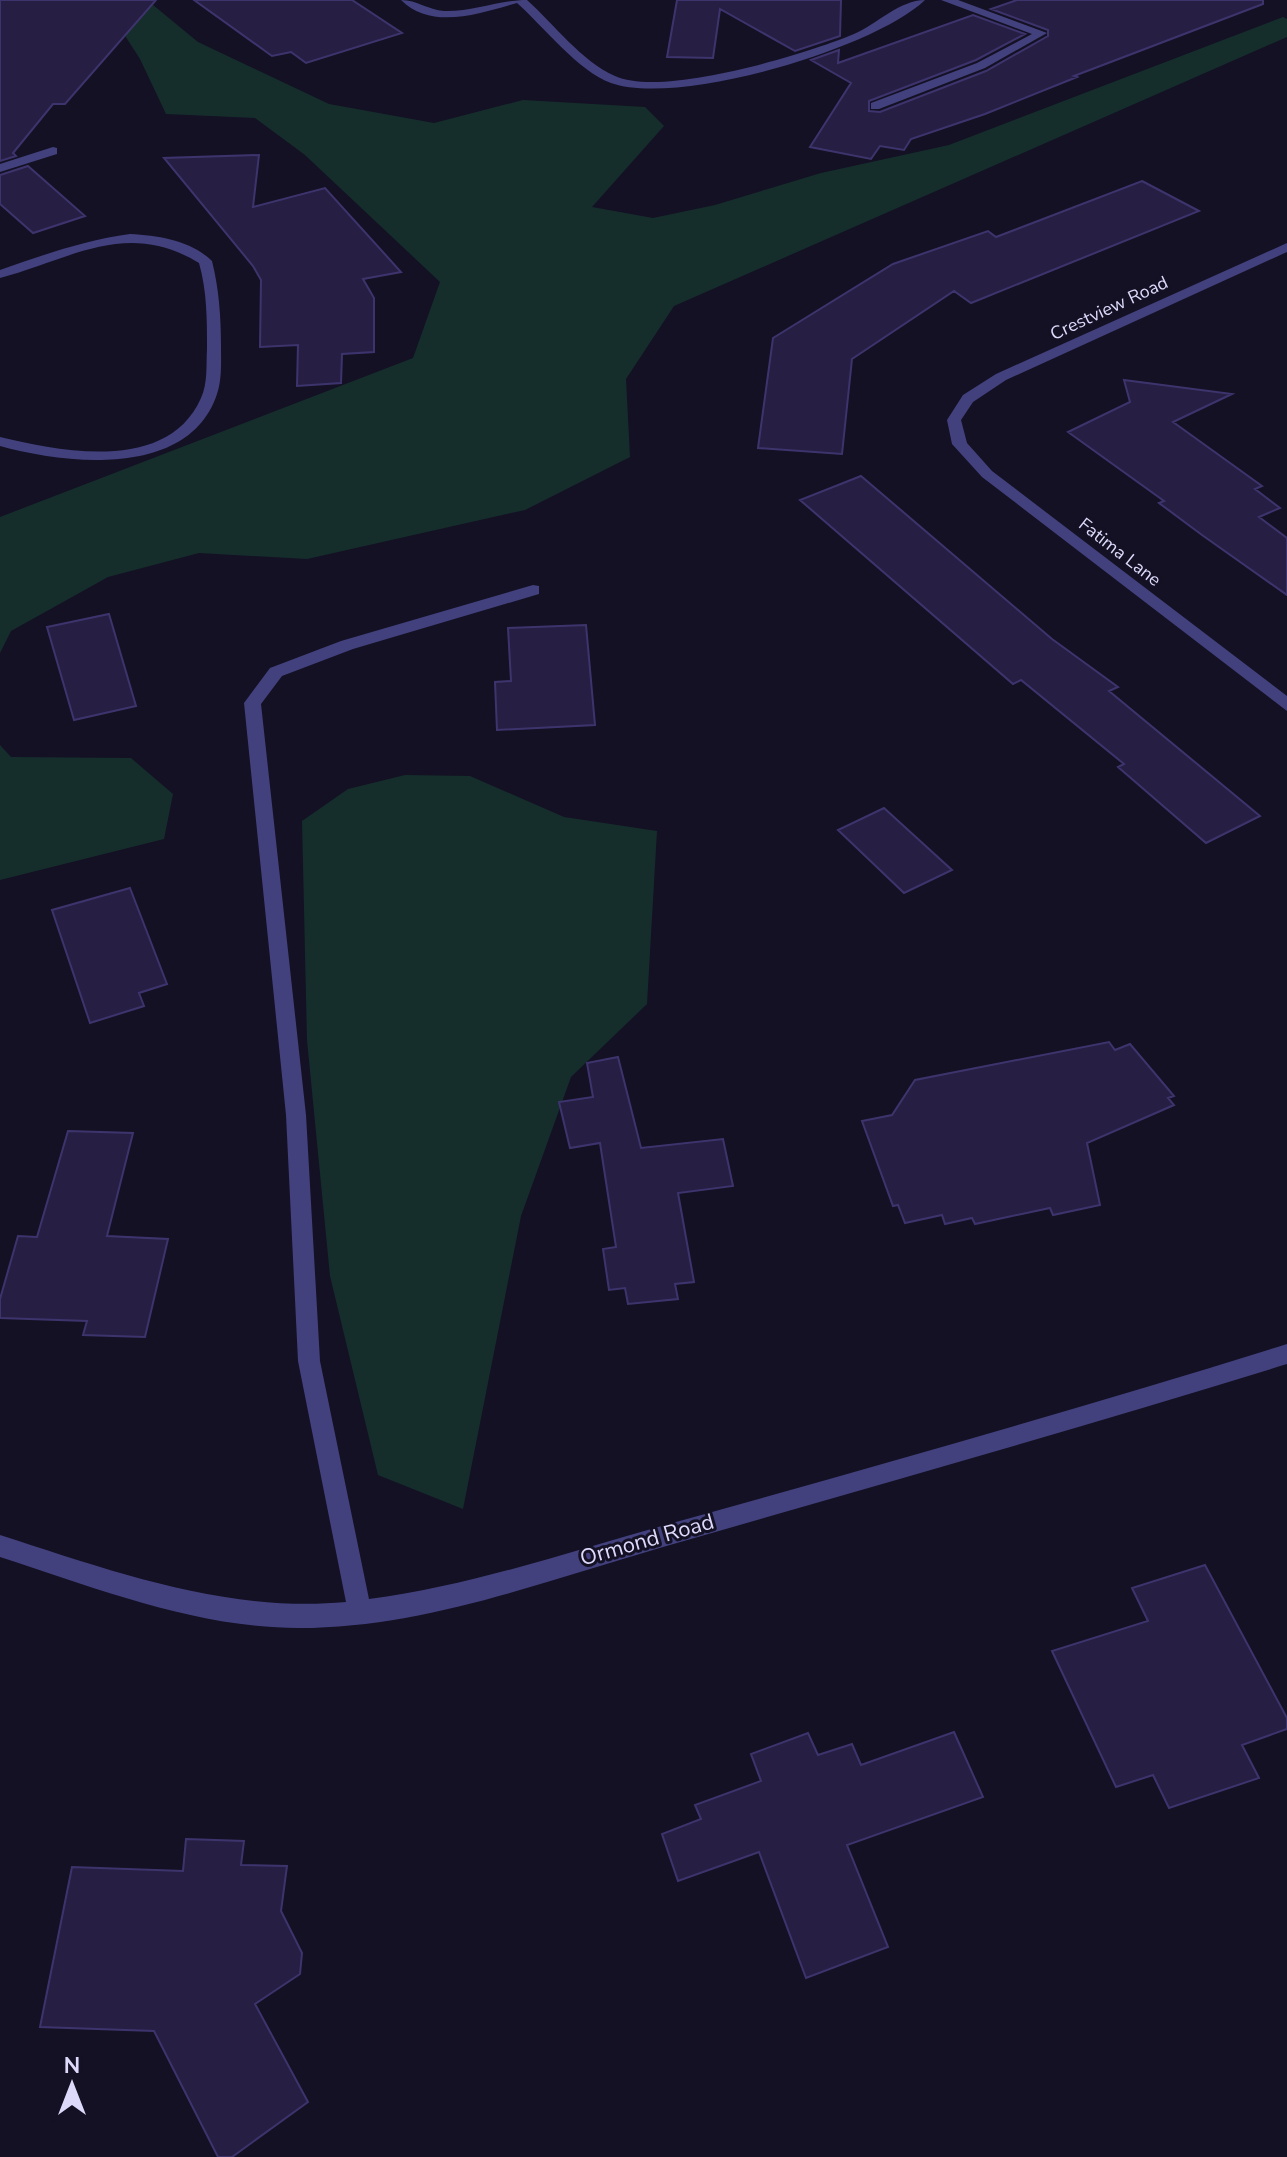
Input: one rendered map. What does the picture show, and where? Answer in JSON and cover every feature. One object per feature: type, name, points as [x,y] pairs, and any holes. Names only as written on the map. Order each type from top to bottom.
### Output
[{"type":"street","points":[[407,0],[430,12],[452,13],[519,0],[606,76],[636,86],[657,86],[739,72],[807,54],[856,37],[894,18],[919,0]]},
{"type":"street","points":[[875,106],[960,75],[1018,49],[1041,33],[947,0]]},
{"type":"street","points":[[0,168],[53,151]]},
{"type":"street","points":[[0,274],[105,240],[126,237],[176,243],[205,261],[214,314],[213,379],[206,402],[190,423],[162,443],[132,453],[98,458],[25,449],[0,441]]},
{"type":"street","name":"Crestview Road","points":[[955,415],[973,392],[1001,377],[1287,247]]},
{"type":"street","name":"Fatima Lane","points":[[955,415],[954,435],[963,452],[987,474],[1287,705]]},
{"type":"street","points":[[360,1613],[309,1361],[296,1115],[252,703],[276,672],[347,645],[533,590]]},
{"type":"street","name":"Ormond Road","points":[[0,1546],[185,1605],[299,1616],[360,1613],[480,1587],[1070,1423],[1287,1354]]},
{"type":"green space","points":[[102,0],[147,0],[198,42],[329,104],[434,123],[523,100],[645,107],[664,126],[592,207],[653,218],[715,205],[821,173],[949,145],[1283,17],[1287,19],[1287,37],[674,306],[626,379],[630,457],[525,510],[307,559],[199,553],[108,577],[11,631],[0,653],[0,517],[413,358],[440,282],[305,155],[255,118],[166,114],[140,59]]},
{"type":"green space","points":[[0,745],[11,757],[131,758],[173,794],[164,839],[0,880]]},
{"type":"green space","points":[[405,775],[470,776],[564,817],[657,831],[647,1004],[571,1077],[521,1216],[463,1509],[378,1475],[330,1276],[307,1040],[302,821],[348,789]]},
{"type":"building","points":[[0,0],[156,0],[65,104],[53,104],[13,153],[16,156],[0,161]]},
{"type":"building","points":[[194,0],[352,0],[402,33],[306,63],[291,52],[272,56]]},
{"type":"building","points":[[677,0],[841,0],[840,36],[795,51],[720,9],[713,58],[667,57]]},
{"type":"building","points":[[1017,0],[1263,0],[1263,4],[1074,76],[1077,77],[985,114],[911,139],[904,150],[880,146],[871,159],[810,147],[851,83],[811,60],[839,50],[838,63],[973,15],[1025,34],[976,60],[869,101],[869,111],[880,112],[986,71],[1048,36],[1048,30],[991,9]]},
{"type":"building","points":[[259,155],[253,207],[325,188],[401,272],[363,279],[374,298],[374,352],[342,354],[341,383],[297,386],[298,345],[260,347],[261,280],[253,266],[164,158]]},
{"type":"building","points":[[28,166],[85,216],[33,233],[0,204],[0,175]]},
{"type":"building","points":[[1142,181],[1199,211],[971,303],[954,291],[852,359],[842,454],[758,448],[773,338],[893,264],[988,231],[996,237]]},
{"type":"building","points":[[1124,380],[1232,394],[1173,422],[1262,486],[1255,489],[1280,508],[1259,517],[1287,538],[1287,595],[1159,503],[1164,501],[1068,432],[1130,402]]},
{"type":"building","points":[[861,476],[1052,639],[1118,687],[1109,691],[1260,816],[1206,843],[1118,767],[1124,764],[1021,680],[1013,684],[800,500]]},
{"type":"building","points":[[109,614],[136,706],[74,720],[47,627]]},
{"type":"building","points":[[586,625],[595,725],[497,730],[495,682],[511,681],[508,628]]},
{"type":"building","points":[[884,808],[952,870],[904,893],[838,830]]},
{"type":"building","points":[[130,888],[167,984],[139,993],[144,1006],[90,1023],[52,910]]},
{"type":"building","points":[[1109,1042],[1115,1050],[1130,1044],[1174,1096],[1168,1098],[1174,1105],[1087,1143],[1100,1205],[1053,1215],[1050,1208],[975,1224],[972,1218],[945,1224],[942,1215],[905,1223],[898,1205],[893,1206],[862,1121],[892,1115],[915,1080]]},
{"type":"building","points":[[618,1057],[641,1148],[723,1139],[733,1186],[678,1193],[694,1282],[675,1284],[678,1299],[628,1304],[625,1288],[609,1290],[603,1249],[616,1247],[600,1143],[570,1148],[569,1144],[559,1102],[593,1097],[587,1063]]},
{"type":"building","points":[[68,1131],[133,1133],[107,1236],[168,1239],[145,1337],[83,1335],[87,1321],[0,1318],[0,1299],[18,1236],[37,1237]]},
{"type":"building","points":[[1205,1565],[1287,1718],[1287,1729],[1242,1745],[1259,1778],[1169,1808],[1153,1775],[1116,1787],[1052,1651],[1148,1621],[1132,1588]]},
{"type":"building","points":[[954,1732],[983,1797],[847,1845],[888,1947],[806,1978],[759,1852],[678,1881],[662,1834],[701,1819],[695,1805],[761,1781],[751,1754],[808,1733],[818,1755],[852,1744],[861,1765]]},
{"type":"building","points":[[186,1839],[244,1841],[241,1865],[287,1866],[281,1911],[302,1953],[300,1974],[255,2004],[308,2102],[232,2157],[218,2157],[154,2031],[40,2027],[72,1867],[183,1871]]}]
